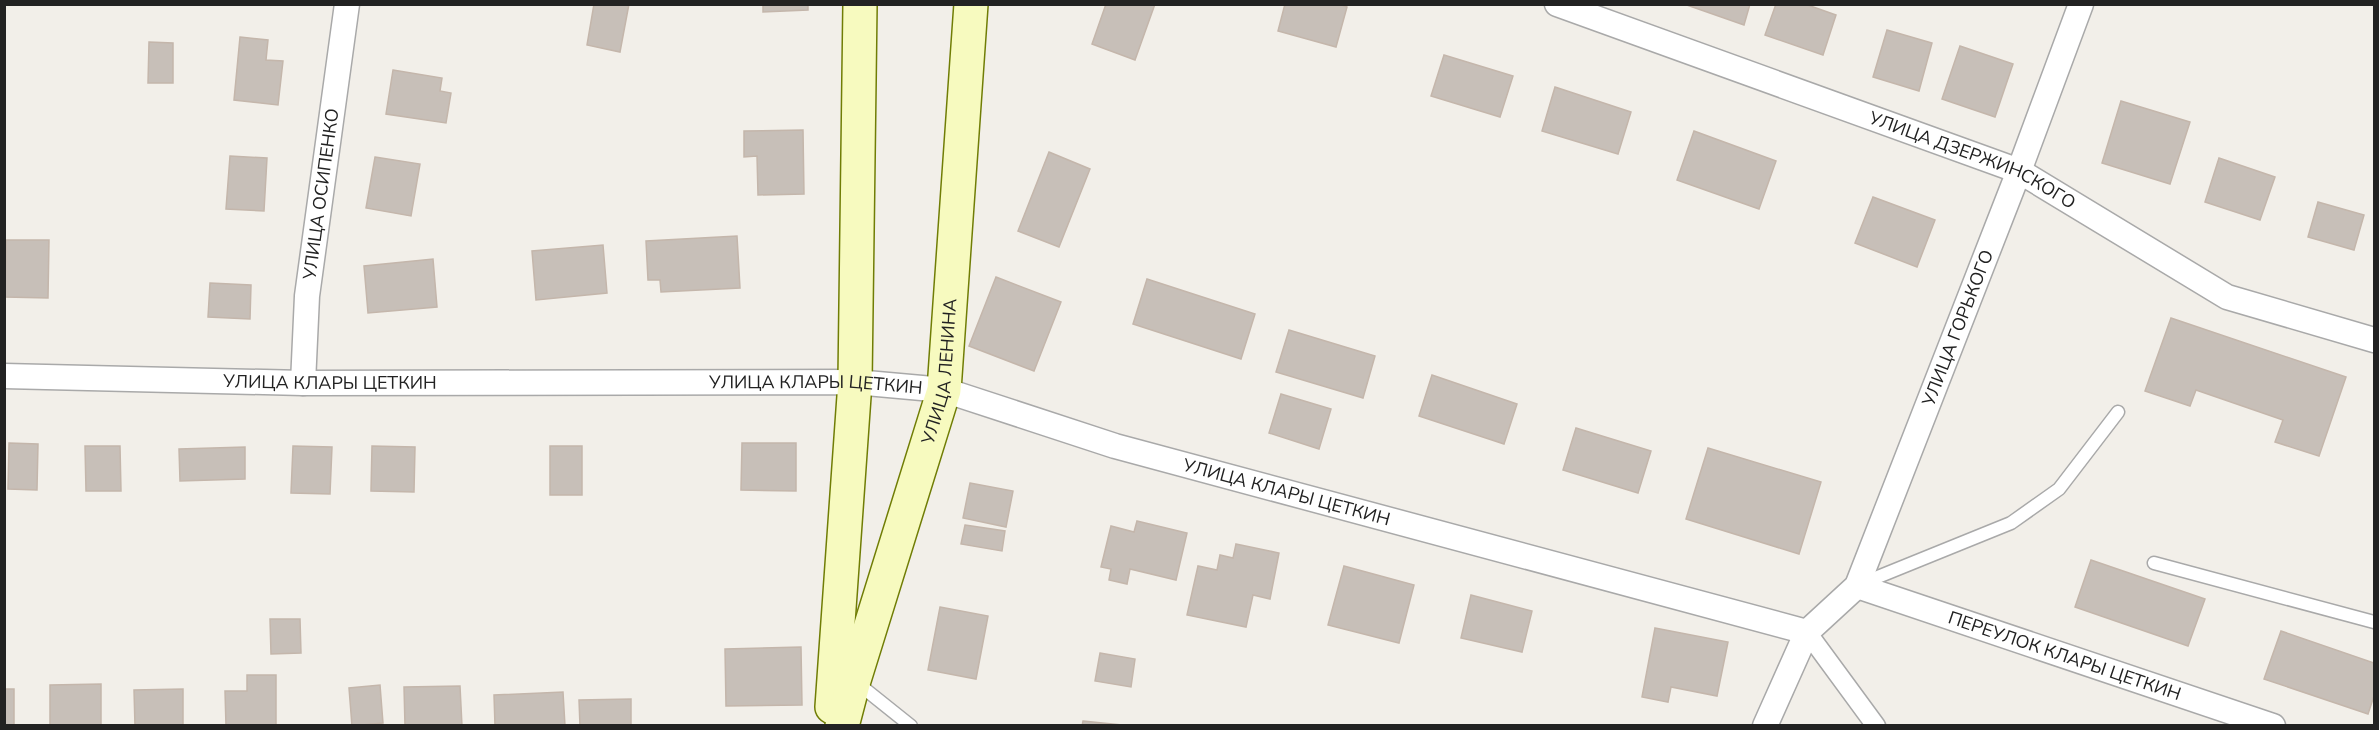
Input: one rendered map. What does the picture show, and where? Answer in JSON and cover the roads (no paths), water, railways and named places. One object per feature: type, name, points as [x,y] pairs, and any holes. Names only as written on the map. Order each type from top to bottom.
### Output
[{"type":"main road","points":[[831,726],[855,382],[860,4]]},
{"type":"main road","name":"УЛИЦА ЛЕНИНА","points":[[842,726],[854,680],[944,390],[971,4]]},
{"type":"street","name":"УЛИЦА ОСИПЕНКО","points":[[303,383],[307,296],[347,4]]},
{"type":"street","name":"УЛИЦА ДЗЕРЖИНСКОГО","points":[[1557,4],[2019,171],[2227,297],[2374,340]]},
{"type":"street","name":"УЛИЦА ГОРЬКОГО","points":[[1807,632],[1857,586],[2019,171],[2080,4]]},
{"type":"street","name":"УЛИЦА КЛАРЫ ЦЕТКИН","points":[[4,376],[303,383],[855,382],[944,390],[1115,446],[1807,632]]},
{"type":"street","name":"ПЕРЕУЛОК КЛАРЫ ЦЕТКИН","points":[[1857,586],[2273,726]]},
{"type":"street","points":[[1765,726],[1807,632],[1876,726]]},
{"type":"lane","points":[[1857,586],[2011,523],[2059,489],[2118,412]]},
{"type":"lane","points":[[2154,563],[2374,622]]},
{"type":"lane","points":[[854,680],[911,726]]}]
